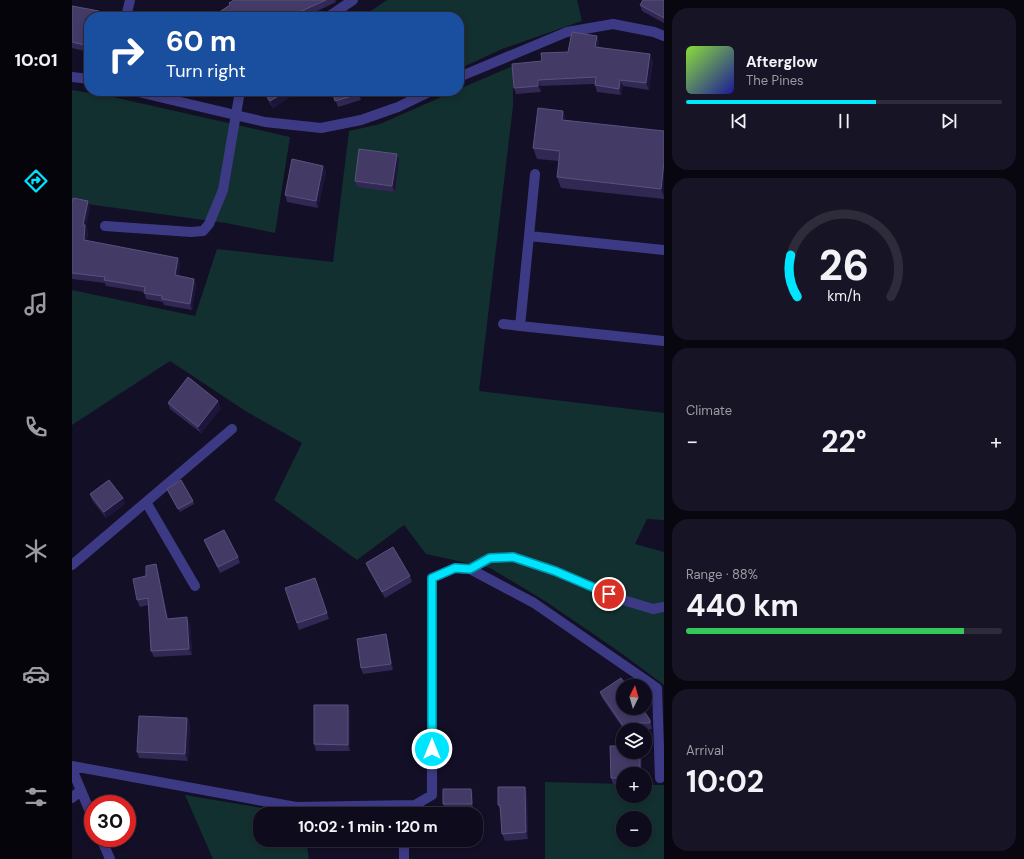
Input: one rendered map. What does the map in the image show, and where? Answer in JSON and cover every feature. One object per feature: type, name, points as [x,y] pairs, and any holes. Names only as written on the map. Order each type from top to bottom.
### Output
[{"type":"street","points":[[127,12],[130,0]]},
{"type":"street","points":[[335,12],[353,0]]},
{"type":"street","points":[[464,76],[567,32],[613,24],[654,32],[664,36]]},
{"type":"street","points":[[72,76],[84,78]]},
{"type":"street","points":[[155,96],[265,122],[321,128],[361,120],[398,107],[421,96]]},
{"type":"street","points":[[105,226],[191,232],[203,231],[209,224],[223,190],[239,96]]},
{"type":"street","points":[[520,326],[535,174]]},
{"type":"street","points":[[530,236],[664,250]]},
{"type":"street","points":[[503,324],[664,341]]},
{"type":"street","points":[[72,565],[232,429]]},
{"type":"street","points":[[146,502],[195,586]]},
{"type":"street","points":[[470,569],[490,558],[513,557],[555,571],[623,600],[653,609],[664,607]]},
{"type":"street","points":[[410,807],[432,795],[432,578],[455,568],[470,569],[534,603],[657,688],[660,778]]},
{"type":"street","points":[[72,767],[296,807]]},
{"type":"street","points":[[72,767],[84,797]]},
{"type":"street","points":[[72,798],[81,790]]},
{"type":"street","points":[[105,847],[110,859]]},
{"type":"street","points":[[404,847],[404,859]]},
{"type":"green space","points":[[387,0],[577,0],[582,21],[502,49],[464,67],[464,12],[369,12]]},
{"type":"green space","points":[[513,66],[513,106],[479,391],[664,413],[664,520],[647,519],[635,544],[664,552],[664,685],[621,653],[545,601],[490,568],[426,554],[404,525],[357,560],[274,500],[302,443],[247,412],[170,361],[72,425],[72,290],[195,316],[217,249],[333,262],[349,131],[380,124],[444,96],[464,96],[464,87]]},
{"type":"green space","points":[[72,90],[84,92],[84,96],[113,97],[290,137],[275,233],[226,223],[72,202]]},
{"type":"green space","points":[[545,782],[616,784],[616,803],[652,803],[652,785],[664,785],[664,859],[545,859]]},
{"type":"green space","points":[[185,795],[256,807],[253,807],[253,847],[307,847],[309,859],[213,859]]},
{"type":"building","points":[[234,0],[326,0],[299,12],[220,12],[230,5],[229,3]]},
{"type":"building","points":[[643,0],[664,0],[664,18],[640,5]]},
{"type":"building","points":[[72,6],[99,11],[84,12],[84,45],[72,42]]},
{"type":"building","points":[[572,32],[597,36],[595,47],[650,54],[646,83],[620,80],[619,89],[595,85],[596,77],[538,80],[538,86],[514,88],[512,64],[542,61],[541,53],[568,52]]},
{"type":"building","points":[[267,96],[278,96],[270,101]]},
{"type":"building","points":[[334,96],[352,96],[335,101]]},
{"type":"building","points":[[538,108],[563,111],[562,120],[664,131],[664,162],[661,189],[557,177],[560,151],[533,148]]},
{"type":"building","points":[[359,149],[397,154],[392,186],[355,181]]},
{"type":"building","points":[[292,159],[323,166],[316,201],[285,195]]},
{"type":"building","points":[[73,198],[88,201],[83,225],[85,225],[84,240],[178,258],[175,275],[194,279],[190,304],[162,299],[162,296],[144,293],[145,287],[104,280],[105,277],[72,273]]},
{"type":"building","points":[[188,377],[218,401],[198,427],[168,403]]},
{"type":"building","points":[[109,480],[123,498],[104,512],[90,494]]},
{"type":"building","points":[[181,480],[193,501],[178,509],[167,489]]},
{"type":"building","points":[[224,530],[238,557],[218,567],[204,540]]},
{"type":"building","points":[[393,547],[410,576],[382,592],[366,563]]},
{"type":"building","points":[[156,564],[167,619],[187,617],[189,649],[151,651],[148,598],[137,600],[133,579],[146,576],[146,566]]},
{"type":"building","points":[[315,578],[327,613],[297,623],[285,588]]},
{"type":"building","points":[[386,634],[391,664],[361,668],[357,639]]},
{"type":"building","points":[[616,681],[616,715],[647,715],[650,723],[621,723],[600,692]]},
{"type":"building","points":[[314,705],[348,705],[348,745],[314,744]]},
{"type":"building","points":[[139,716],[187,718],[185,754],[137,752]]},
{"type":"building","points":[[610,746],[616,746],[616,759],[640,759],[640,767],[616,767],[616,778],[611,778]]},
{"type":"building","points":[[498,787],[525,787],[526,832],[502,834],[500,805],[498,805]]},
{"type":"building","points":[[443,789],[471,789],[472,804],[443,804]]},
{"type":"route","points":[[432,749],[432,578],[455,568],[470,569],[490,558],[513,557],[555,571],[609,594]]}]
